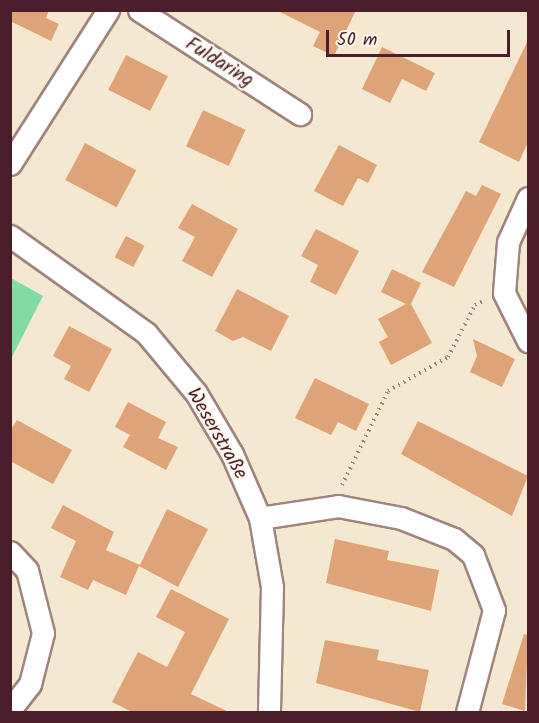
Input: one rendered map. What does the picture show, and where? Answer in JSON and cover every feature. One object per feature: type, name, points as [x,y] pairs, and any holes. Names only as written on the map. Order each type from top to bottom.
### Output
[{"type":"street","points":[[10,164],[108,10]]},
{"type":"street","name":"Fuldaring","points":[[139,10],[300,114]]},
{"type":"street","points":[[528,198],[508,242],[504,293],[528,341]]},
{"type":"street","name":"Weserstraße","points":[[10,237],[146,333],[196,393],[232,454],[260,518],[272,587],[269,712]]},
{"type":"street","points":[[260,518],[338,506],[401,518],[454,539],[473,555],[494,610],[467,712]]},
{"type":"street","points":[[10,552],[27,570],[43,633],[30,684],[10,710]]},
{"type":"path","points":[[338,506],[342,486],[388,391],[448,357],[475,305],[504,293]]},
{"type":"green space","points":[[11,278],[43,296],[11,359]]},
{"type":"building","points":[[10,10],[49,10],[46,18],[59,24],[51,41],[10,21]]},
{"type":"building","points":[[276,10],[356,10],[334,56],[313,46],[320,32]]},
{"type":"building","points":[[528,40],[528,142],[519,162],[479,142]]},
{"type":"building","points":[[382,47],[435,73],[426,91],[402,79],[390,103],[362,89]]},
{"type":"building","points":[[126,55],[168,76],[150,111],[108,90]]},
{"type":"building","points":[[203,110],[246,130],[229,166],[186,146]]},
{"type":"building","points":[[85,143],[136,170],[116,207],[65,180]]},
{"type":"building","points":[[339,145],[377,165],[368,183],[358,178],[343,206],[314,191]]},
{"type":"building","points":[[482,185],[501,194],[454,287],[422,272],[466,191],[476,196]]},
{"type":"building","points":[[192,204],[238,229],[212,277],[182,261],[195,237],[178,228]]},
{"type":"building","points":[[316,229],[359,251],[336,295],[310,282],[318,265],[301,256]]},
{"type":"building","points":[[126,236],[145,246],[133,267],[115,257]]},
{"type":"building","points":[[392,269],[421,283],[411,304],[432,343],[391,365],[379,342],[388,337],[378,319],[406,304],[381,292]]},
{"type":"building","points":[[237,289],[289,316],[271,351],[243,337],[233,341],[215,331]]},
{"type":"building","points":[[69,326],[112,349],[89,392],[64,379],[71,366],[53,356]]},
{"type":"building","points":[[473,339],[515,359],[502,387],[470,372],[477,356]]},
{"type":"building","points":[[315,378],[369,404],[356,431],[338,422],[331,435],[295,418]]},
{"type":"building","points":[[128,402],[166,422],[158,438],[178,447],[166,470],[123,447],[130,435],[115,427]]},
{"type":"building","points":[[17,420],[72,450],[53,484],[10,461],[10,431]]},
{"type":"building","points":[[418,421],[528,476],[512,516],[401,454]]},
{"type":"building","points":[[63,505],[114,532],[106,550],[140,565],[167,509],[208,529],[178,587],[139,566],[126,595],[93,580],[88,590],[60,577],[76,541],[51,528]]},
{"type":"building","points":[[335,539],[389,551],[387,560],[439,570],[431,611],[326,583]]},
{"type":"building","points":[[171,589],[229,619],[191,694],[229,712],[132,712],[112,702],[138,652],[167,667],[185,632],[156,617]]},
{"type":"building","points":[[524,634],[528,635],[525,711],[502,704]]},
{"type":"building","points":[[325,640],[379,650],[377,660],[429,670],[420,712],[316,683]]}]
